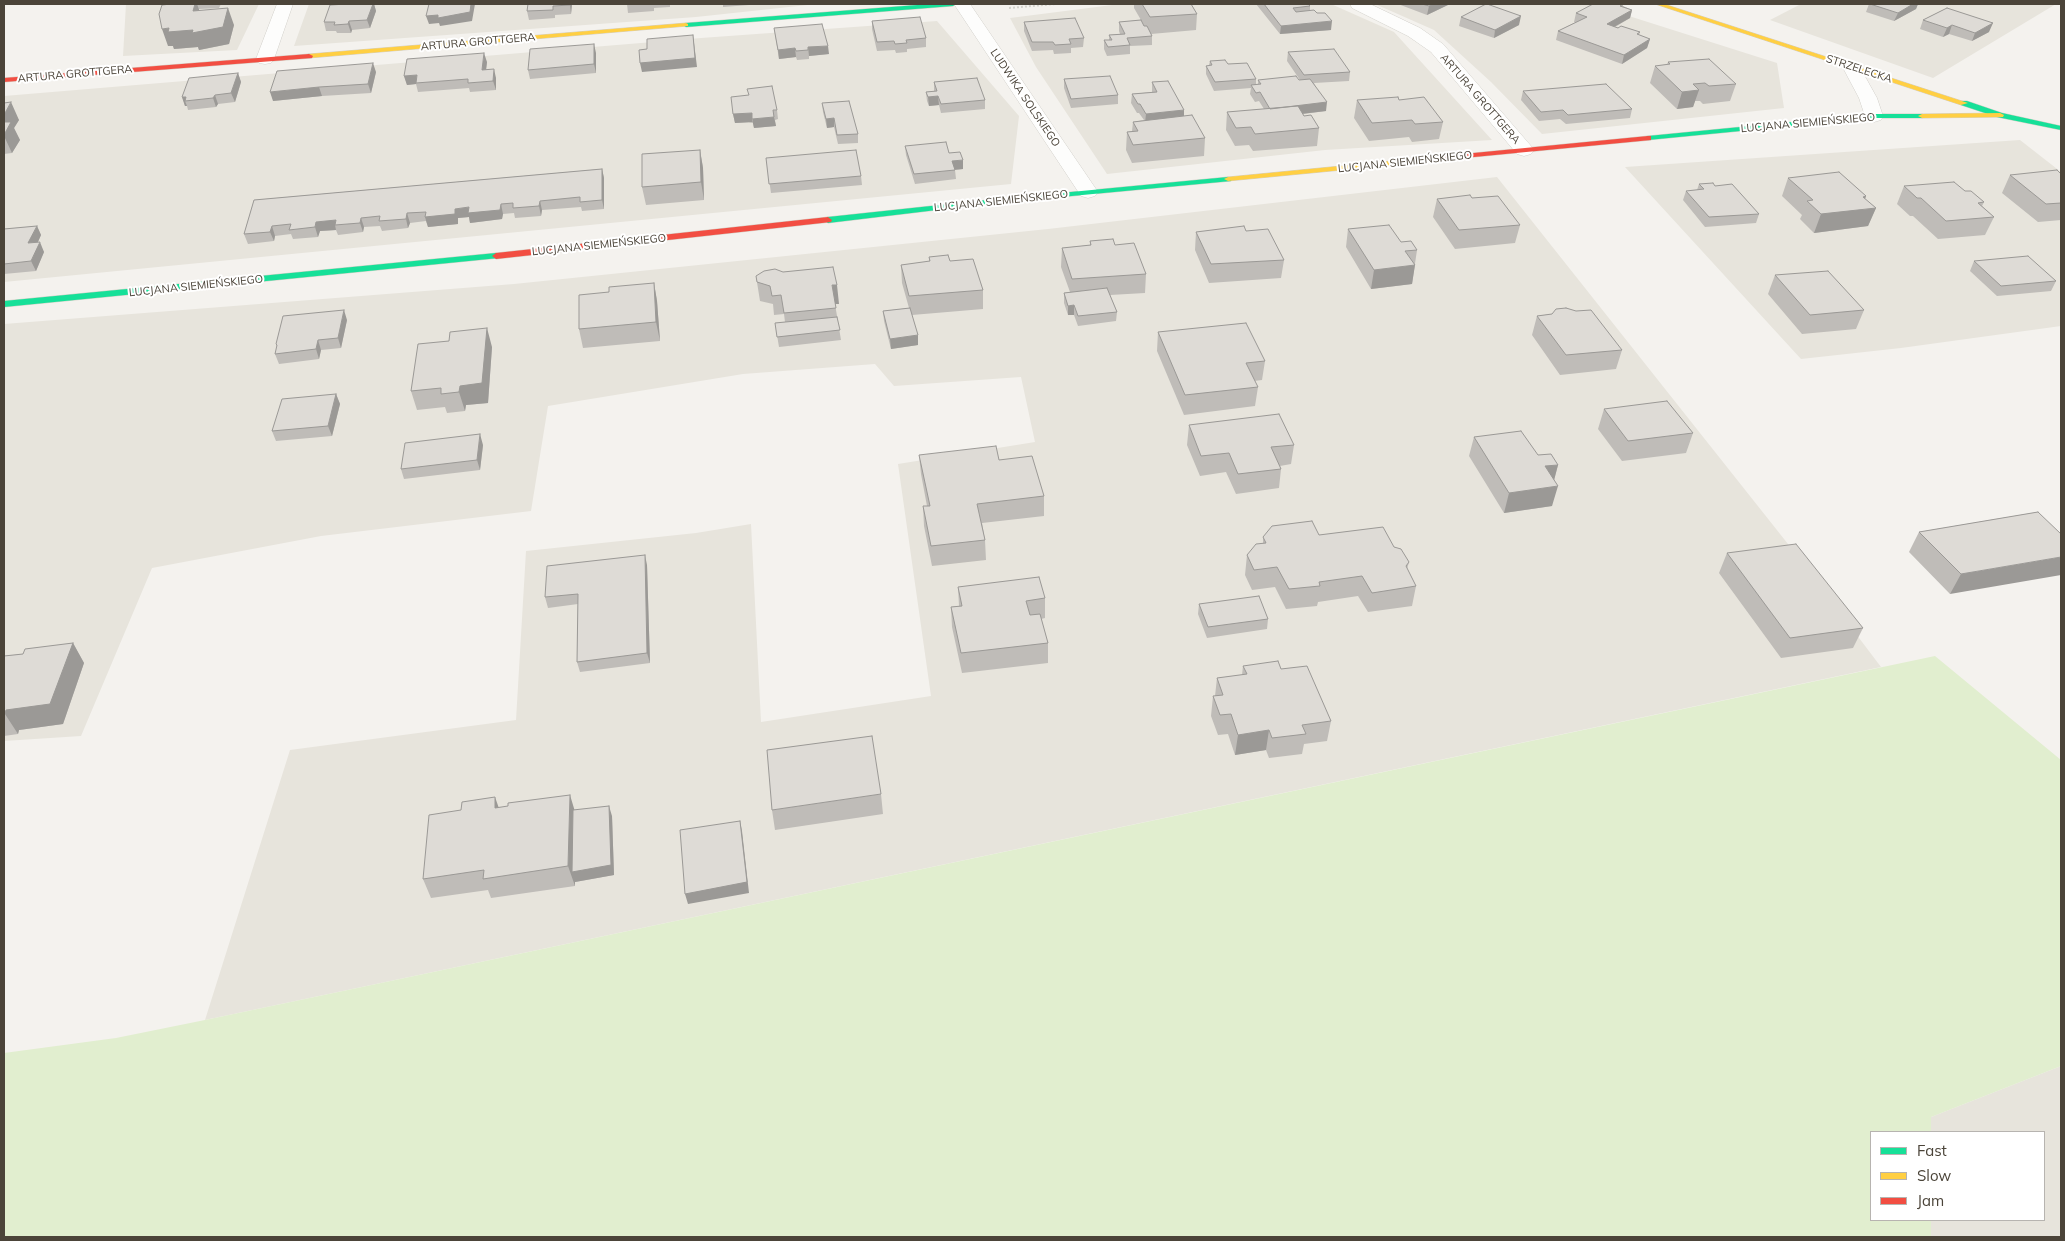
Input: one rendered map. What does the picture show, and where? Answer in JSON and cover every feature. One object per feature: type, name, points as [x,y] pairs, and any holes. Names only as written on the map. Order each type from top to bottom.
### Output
[{"type":"street","points":[[265,59],[284,4]]},
{"type":"street","name":"ARTURA GROTTGERA","points":[[4,80],[953,4]]},
{"type":"street","name":"LUDWIKA SOLSKIEGO","points":[[962,4],[1088,192]]},
{"type":"street","name":"ARTURA GROTTGERA","points":[[1358,4],[1414,32],[1437,48],[1524,150]]},
{"type":"street","name":"STRZELECKA","points":[[1658,4],[2000,115],[2061,128]]},
{"type":"street","points":[[1851,66],[1868,98],[1874,116]]},
{"type":"street","name":"LUCJANA SIEMIEŃSKIEGO","points":[[4,304],[704,234],[1088,192],[1874,116],[2000,115]]},
{"type":"shaded area","points":[[126,4],[259,4],[237,50],[123,56]]},
{"type":"shaded area","points":[[309,4],[817,4],[696,17],[294,46]]},
{"type":"shaded area","points":[[1120,4],[1331,4],[1394,32],[1492,140],[1325,150],[1107,174],[1036,67],[1010,18]]},
{"type":"shaded area","points":[[1375,4],[1591,4],[1777,63],[1784,108],[1542,134],[1491,82],[1434,30]]},
{"type":"shaded area","points":[[1801,4],[2056,4],[1933,78],[1770,20]]},
{"type":"shaded area","points":[[937,21],[1019,116],[1011,184],[4,282],[4,96],[701,38]]},
{"type":"shaded area","points":[[2020,140],[2061,172],[2061,326],[1901,348],[1801,359],[1625,167]]},
{"type":"shaded area","points":[[1497,177],[1788,544],[1881,667],[205,1020],[290,750],[516,720],[526,551],[696,533],[751,524],[761,722],[931,696],[898,464],[1035,442],[1021,377],[894,386],[875,364],[743,374],[548,406],[531,511],[321,536],[152,568],[81,736],[4,741],[4,324],[514,284],[1048,229]]},
{"type":"shaded area","points":[[2061,1066],[2061,1237],[1931,1237],[1931,1221],[2045,1221],[2045,1131],[1931,1131],[1931,1117]]},
{"type":"green space","points":[[1935,656],[2061,760],[2061,1066],[1931,1117],[1931,1131],[1870,1131],[1870,1221],[1931,1221],[1931,1237],[4,1237],[4,1053],[116,1038]]},
{"type":"building","points":[[195,4],[193,11],[228,8],[223,27],[192,33],[193,30],[168,32],[169,28],[162,29],[159,14],[162,5]]},
{"type":"building","points":[[373,4],[367,20],[349,21],[348,24],[334,25],[335,22],[324,22],[330,5]]},
{"type":"building","points":[[429,4],[471,4],[470,12],[438,18],[438,15],[426,16]]},
{"type":"building","points":[[528,4],[570,5],[553,6],[553,10],[527,11]]},
{"type":"building","points":[[1142,4],[1191,4],[1197,14],[1150,17]]},
{"type":"building","points":[[1264,4],[1308,4],[1310,6],[1293,8],[1296,12],[1314,10],[1317,13],[1325,13],[1332,21],[1281,26]]},
{"type":"building","points":[[1486,4],[1521,16],[1495,30],[1461,17]]},
{"type":"building","points":[[1593,4],[1623,4],[1620,6],[1632,10],[1607,24],[1640,32],[1637,34],[1650,39],[1624,55],[1558,31],[1587,17],[1576,13]]},
{"type":"building","points":[[1870,4],[1913,4],[1898,13]]},
{"type":"building","points":[[1947,8],[1993,23],[1975,33],[1952,25],[1947,28],[1923,20]]},
{"type":"building","points":[[920,17],[926,38],[906,40],[907,43],[895,44],[894,41],[877,42],[872,21]]},
{"type":"building","points":[[1075,18],[1084,38],[1069,39],[1071,44],[1055,45],[1053,42],[1032,42],[1024,22]]},
{"type":"building","points":[[1141,20],[1144,26],[1147,26],[1152,36],[1127,38],[1130,45],[1108,47],[1104,40],[1112,40],[1109,35],[1125,34],[1119,22]]},
{"type":"building","points":[[822,24],[828,46],[808,47],[808,50],[796,51],[795,48],[778,50],[774,28]]},
{"type":"building","points":[[693,35],[695,58],[640,63],[639,50],[647,49],[647,39]]},
{"type":"building","points":[[594,44],[594,64],[528,70],[530,49]]},
{"type":"building","points":[[1334,49],[1350,72],[1304,75],[1288,52]]},
{"type":"building","points":[[484,53],[482,70],[494,69],[493,81],[468,83],[468,79],[416,83],[417,75],[404,76],[407,59]]},
{"type":"building","points":[[1709,59],[1736,84],[1709,86],[1705,83],[1693,84],[1699,90],[1682,92],[1655,66],[1670,64],[1668,62]]},
{"type":"building","points":[[1225,60],[1228,64],[1247,63],[1256,79],[1215,82],[1206,66],[1212,65],[1210,61]]},
{"type":"building","points":[[373,63],[368,84],[270,92],[277,71]]},
{"type":"building","points":[[238,73],[231,93],[215,95],[213,98],[185,101],[186,97],[182,97],[189,78]]},
{"type":"building","points":[[1110,76],[1118,95],[1071,99],[1064,79]]},
{"type":"building","points":[[1296,76],[1299,80],[1310,79],[1327,102],[1270,109],[1260,92],[1256,93],[1251,85],[1261,84],[1258,80]]},
{"type":"building","points":[[977,78],[985,100],[941,104],[938,96],[928,97],[926,92],[937,91],[934,82]]},
{"type":"building","points":[[1168,81],[1184,110],[1146,114],[1132,94],[1157,92],[1152,82]]},
{"type":"building","points":[[1606,84],[1632,109],[1568,115],[1563,110],[1541,112],[1523,91]]},
{"type":"building","points":[[772,86],[777,110],[773,110],[774,117],[752,119],[752,113],[733,114],[731,97],[749,95],[747,89]]},
{"type":"building","points":[[1398,97],[1399,100],[1424,97],[1443,122],[1415,124],[1412,120],[1372,123],[1357,100]]},
{"type":"building","points":[[849,101],[858,134],[837,135],[834,118],[826,119],[822,103]]},
{"type":"building","points":[[11,102],[4,115],[4,103]]},
{"type":"building","points":[[1298,106],[1304,116],[1311,115],[1319,128],[1255,134],[1251,127],[1236,128],[1227,112]]},
{"type":"building","points":[[1192,115],[1205,138],[1133,145],[1127,132],[1138,131],[1133,122]]},
{"type":"building","points":[[4,122],[11,122],[4,135]]},
{"type":"building","points":[[946,142],[949,153],[960,152],[963,160],[952,161],[955,170],[914,174],[905,146]]},
{"type":"building","points":[[700,150],[701,182],[642,187],[642,154]]},
{"type":"building","points":[[856,150],[861,176],[769,184],[766,158]]},
{"type":"building","points":[[602,169],[602,200],[580,202],[580,197],[540,201],[539,206],[513,208],[513,203],[501,204],[500,210],[468,213],[469,207],[455,209],[455,214],[425,217],[426,212],[407,213],[406,219],[379,221],[380,216],[361,218],[360,223],[335,225],[336,220],[316,222],[315,227],[289,230],[291,224],[272,226],[270,232],[244,234],[254,200]]},
{"type":"building","points":[[2057,170],[2061,174],[2061,203],[2046,204],[2010,175]]},
{"type":"building","points":[[1839,172],[1866,196],[1863,197],[1876,208],[1821,214],[1807,201],[1813,200],[1788,178]]},
{"type":"building","points":[[1954,182],[1965,191],[1971,191],[1984,202],[1978,203],[1994,217],[1946,221],[1921,198],[1917,198],[1904,186]]},
{"type":"building","points":[[1713,183],[1715,186],[1732,184],[1759,214],[1709,217],[1686,191],[1704,189],[1699,184]]},
{"type":"building","points":[[1470,195],[1472,198],[1498,196],[1520,225],[1459,230],[1437,199]]},
{"type":"building","points":[[1389,225],[1401,242],[1411,241],[1417,250],[1405,251],[1415,265],[1374,270],[1348,229]]},
{"type":"building","points":[[37,226],[28,243],[40,242],[31,261],[4,264],[4,229]]},
{"type":"building","points":[[1244,226],[1246,231],[1268,229],[1284,260],[1211,264],[1196,232]]},
{"type":"building","points":[[1113,239],[1115,245],[1134,243],[1146,274],[1072,279],[1062,248],[1091,245],[1090,241]]},
{"type":"building","points":[[948,255],[950,261],[973,259],[983,290],[909,296],[901,265],[930,261],[929,257]]},
{"type":"building","points":[[2028,256],[2056,281],[2001,286],[1974,261]]},
{"type":"building","points":[[833,267],[837,285],[832,285],[836,308],[784,313],[781,295],[772,296],[770,286],[757,282],[756,276],[764,271],[775,269],[783,272]]},
{"type":"building","points":[[1828,271],[1864,310],[1810,315],[1775,275]]},
{"type":"building","points":[[654,283],[656,322],[579,329],[579,295],[609,292],[609,287]]},
{"type":"building","points":[[1107,288],[1117,312],[1078,316],[1074,305],[1068,306],[1064,293]]},
{"type":"building","points":[[910,308],[918,335],[890,339],[883,311]]},
{"type":"building","points":[[1566,308],[1576,311],[1591,310],[1622,350],[1566,355],[1537,316],[1552,314],[1556,309]]},
{"type":"building","points":[[344,310],[338,338],[318,340],[316,349],[275,354],[283,316]]},
{"type":"building","points":[[837,317],[840,330],[777,337],[775,323]]},
{"type":"building","points":[[1246,323],[1265,361],[1246,363],[1258,387],[1185,395],[1158,332]]},
{"type":"building","points":[[487,328],[482,383],[460,386],[459,392],[441,394],[441,388],[411,391],[418,344],[449,341],[450,332]]},
{"type":"building","points":[[336,394],[328,426],[272,431],[282,399]]},
{"type":"building","points":[[1667,401],[1693,433],[1628,441],[1604,409]]},
{"type":"building","points":[[1279,414],[1294,445],[1271,447],[1281,469],[1238,474],[1229,453],[1201,456],[1189,425]]},
{"type":"building","points":[[1521,431],[1538,455],[1551,454],[1558,465],[1545,466],[1558,486],[1509,493],[1474,437]]},
{"type":"building","points":[[480,434],[477,460],[401,469],[405,443]]},
{"type":"building","points":[[996,446],[999,460],[1032,456],[1044,496],[977,504],[985,540],[931,546],[923,506],[930,506],[919,455]]},
{"type":"building","points":[[2038,512],[2061,534],[2061,557],[1961,574],[1919,532]]},
{"type":"building","points":[[1312,521],[1319,535],[1383,527],[1394,547],[1401,549],[1409,562],[1406,566],[1416,586],[1372,593],[1362,576],[1319,582],[1320,586],[1289,589],[1277,567],[1254,570],[1247,555],[1256,544],[1266,543],[1263,537],[1272,526]]},
{"type":"building","points":[[1796,544],[1863,628],[1790,638],[1727,553]]},
{"type":"building","points":[[645,555],[647,653],[577,662],[578,594],[545,597],[547,566]]},
{"type":"building","points":[[1039,577],[1045,598],[1026,601],[1030,615],[1040,614],[1048,643],[961,653],[951,607],[962,606],[958,587]]},
{"type":"building","points":[[1259,596],[1268,619],[1208,627],[1199,604]]},
{"type":"building","points":[[73,643],[50,704],[6,710],[4,714],[4,656],[23,654],[25,649]]},
{"type":"building","points":[[1278,661],[1281,669],[1307,666],[1331,721],[1302,725],[1306,734],[1272,738],[1269,730],[1238,735],[1231,714],[1220,715],[1213,696],[1223,695],[1217,678],[1247,674],[1243,666]]},
{"type":"building","points":[[872,736],[881,794],[772,810],[767,750]]},
{"type":"building","points":[[570,795],[568,866],[483,879],[484,870],[423,879],[429,815],[461,810],[462,802],[495,797],[495,808],[508,806],[508,803]]},
{"type":"building","points":[[609,806],[611,865],[572,872],[573,810]]},
{"type":"building","points":[[740,821],[747,882],[685,894],[680,830]]},
{"type":"traffic: fast","points":[[686,25],[953,4]]},
{"type":"traffic: fast","points":[[1964,103],[2000,115],[2061,128]]},
{"type":"traffic: fast","points":[[1648,138],[1874,116],[1922,116]]},
{"type":"traffic: fast","points":[[828,220],[987,202],[1228,179]]},
{"type":"traffic: fast","points":[[4,304],[496,256]]},
{"type":"traffic: slow","points":[[1658,4],[1964,103]]},
{"type":"traffic: slow","points":[[309,56],[686,25]]},
{"type":"traffic: slow","points":[[1922,116],[2000,115]]},
{"type":"traffic: slow","points":[[1228,179],[1443,158]]},
{"type":"traffic: jam","points":[[4,80],[309,56]]},
{"type":"traffic: jam","points":[[1443,158],[1648,138]]},
{"type":"traffic: jam","points":[[496,256],[828,220]]}]
